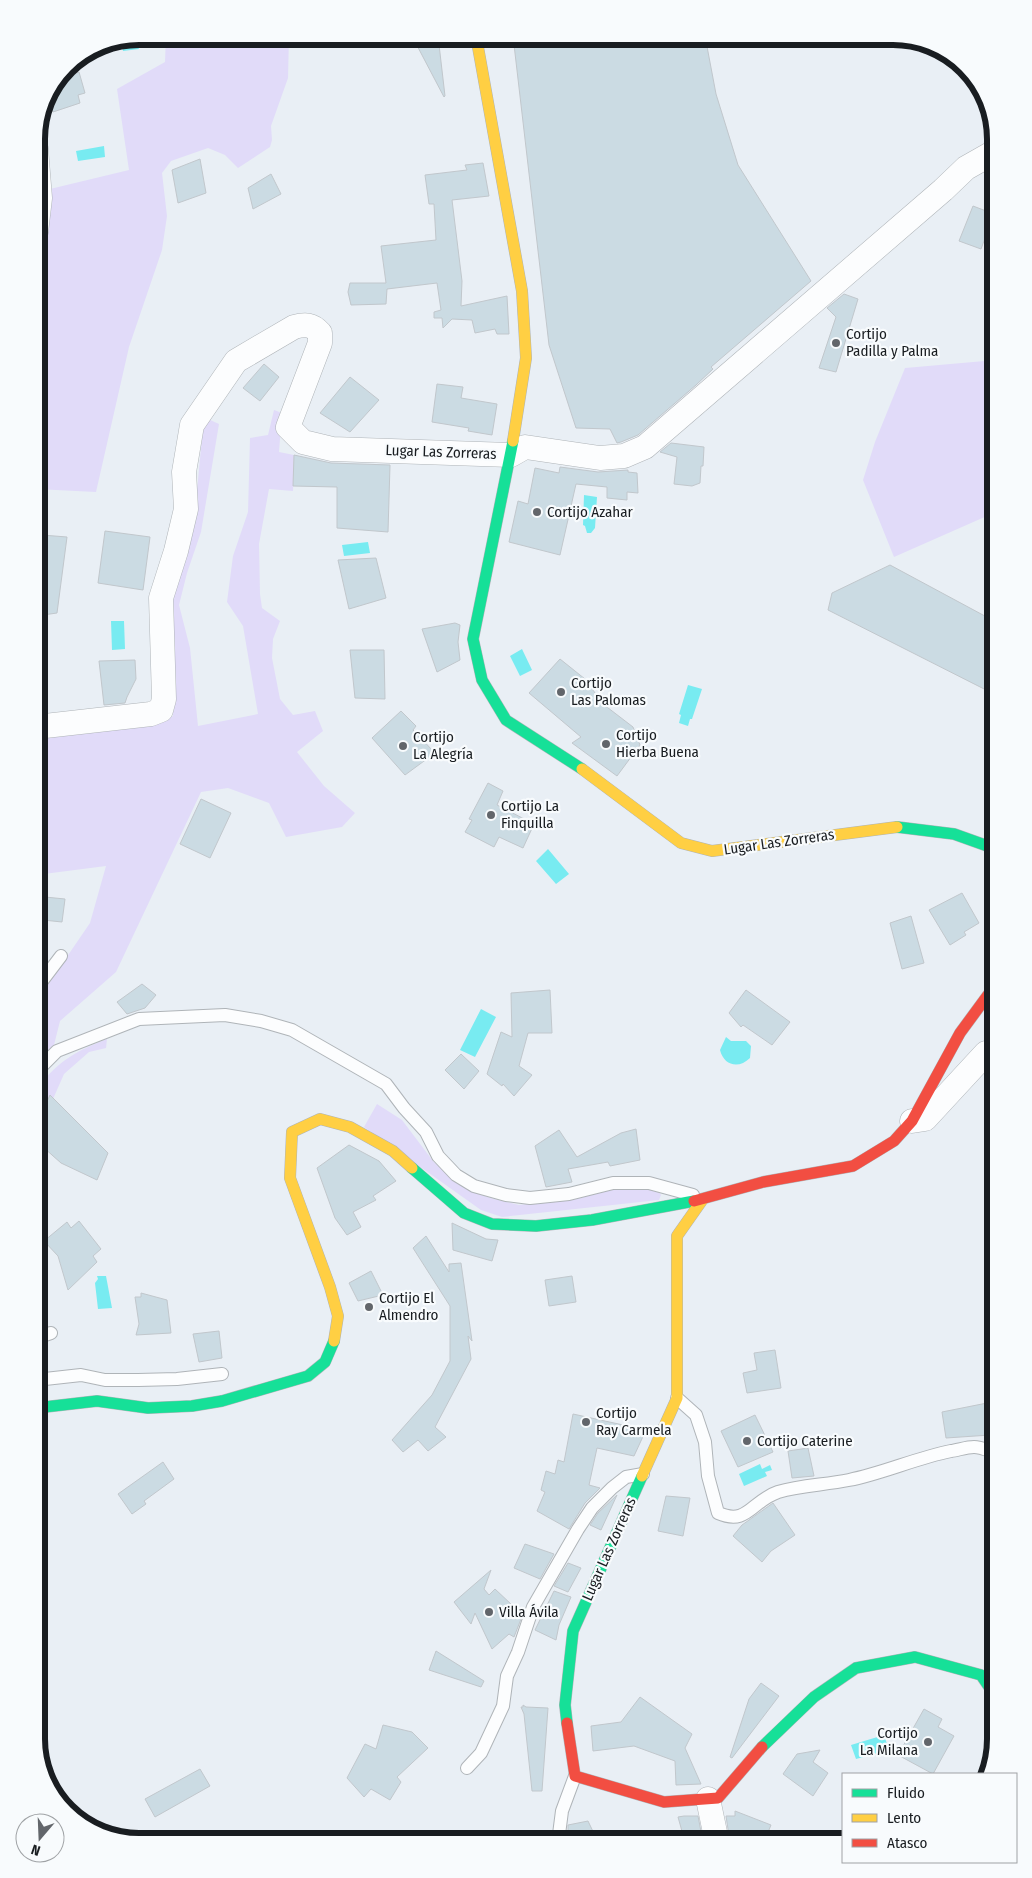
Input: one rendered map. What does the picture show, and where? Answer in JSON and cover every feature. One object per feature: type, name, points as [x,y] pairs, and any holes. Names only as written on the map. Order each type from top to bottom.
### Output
[{"type":"street","points":[[478,45],[522,291],[526,358],[511,455]]},
{"type":"street","points":[[511,455],[525,447],[600,458],[624,456],[645,447],[936,197],[966,168],[987,157]]},
{"type":"street","name":"Lugar Las Zorreras","points":[[45,726],[151,714],[161,710],[164,699],[160,598],[176,551],[186,508],[184,472],[192,425],[236,361],[294,327],[304,324],[314,326],[320,333],[320,343],[288,427],[302,442],[332,449],[511,455],[473,639],[482,680],[506,720],[572,762],[681,843],[712,852],[894,827],[954,834],[987,846]]},
{"type":"street","points":[[45,1407],[97,1401],[148,1408],[192,1406],[222,1401],[308,1376],[325,1362],[334,1344],[338,1316],[330,1286],[290,1178],[292,1132],[320,1119],[350,1127],[393,1151],[464,1214],[492,1224],[536,1226],[592,1220],[703,1198],[763,1182],[853,1166],[894,1141],[912,1121],[960,1033],[987,996]]},
{"type":"street","points":[[912,1121],[925,1119],[987,1053]]},
{"type":"street","name":"Lugar Las Zorreras","points":[[575,1776],[565,1705],[573,1631],[676,1398],[676,1236],[703,1198]]},
{"type":"street","points":[[575,1776],[664,1802],[718,1798],[763,1746],[814,1697],[856,1668],[915,1657],[981,1675],[987,1684]]},
{"type":"street","points":[[708,1799],[715,1833]]},
{"type":"lane","points":[[45,977],[61,956]]},
{"type":"lane","points":[[45,1063],[57,1052],[139,1019],[224,1015],[261,1020],[292,1030],[386,1084],[404,1108],[426,1132],[438,1156],[456,1175],[474,1186],[506,1195],[530,1198],[569,1194],[613,1183],[650,1183],[703,1198]]},
{"type":"lane","points":[[45,1334],[51,1332]]},
{"type":"lane","points":[[45,1379],[81,1375],[105,1380],[138,1380],[222,1374]]},
{"type":"lane","points":[[676,1398],[696,1415],[705,1442],[712,1497],[718,1513],[729,1518],[742,1516],[774,1493],[791,1488],[847,1481],[885,1472],[923,1458],[975,1447],[987,1450]]},
{"type":"lane","points":[[467,1768],[481,1753],[503,1706],[507,1676],[518,1652],[532,1607],[578,1529],[592,1508],[612,1488],[626,1477],[643,1474]]},
{"type":"lane","points":[[559,1833],[562,1811],[575,1776]]},
{"type":"shaded area","points":[[166,45],[289,45],[288,78],[271,126],[272,140],[270,147],[238,168],[225,155],[208,148],[171,161],[162,173],[167,216],[162,250],[129,347],[96,492],[45,489],[45,242],[50,189],[129,170],[117,89],[165,62]]},
{"type":"shaded area","points":[[987,361],[987,516],[894,557],[863,480],[875,442],[905,368]]},
{"type":"shaded area","points":[[274,410],[282,413],[279,452],[294,455],[293,491],[269,489],[259,544],[262,608],[280,621],[273,639],[272,658],[280,699],[293,715],[315,711],[323,731],[297,752],[324,786],[355,813],[342,827],[286,837],[269,803],[228,788],[201,792],[116,972],[60,1021],[53,1049],[45,1055],[45,989],[90,923],[106,866],[45,874],[45,735],[151,725],[173,716],[172,604],[196,501],[203,427],[208,419],[219,424],[201,532],[187,573],[179,605],[190,648],[198,726],[258,714],[243,626],[227,602],[233,556],[248,512],[250,438],[268,435]]},
{"type":"shaded area","points":[[107,1039],[106,1048],[89,1052],[64,1074],[53,1099],[45,1099],[45,1079],[58,1066],[88,1047]]},
{"type":"shaded area","points":[[377,1104],[402,1120],[433,1161],[450,1178],[470,1191],[494,1199],[519,1205],[570,1199],[614,1187],[646,1187],[658,1191],[661,1195],[659,1200],[502,1217],[481,1210],[364,1127]]},
{"type":"water","points":[[138,45],[139,49],[123,51],[122,47]]},
{"type":"water","points":[[104,146],[105,157],[78,161],[76,151]]},
{"type":"water","points":[[584,495],[597,497],[595,528],[591,533],[587,533],[583,525]]},
{"type":"water","points":[[368,542],[370,553],[344,556],[342,545]]},
{"type":"water","points":[[111,621],[124,621],[125,649],[112,650]]},
{"type":"water","points":[[522,649],[532,670],[520,676],[510,656]]},
{"type":"water","points":[[688,685],[702,689],[688,726],[679,723],[681,715],[679,714]]},
{"type":"water","points":[[548,849],[569,874],[556,884],[536,861]]},
{"type":"water","points":[[481,1009],[496,1017],[475,1057],[460,1050]]},
{"type":"water","points":[[726,1037],[731,1041],[746,1041],[751,1046],[750,1058],[737,1065],[725,1060],[720,1050]]},
{"type":"water","points":[[97,1276],[106,1276],[112,1308],[98,1309],[95,1283],[98,1279]]},
{"type":"water","points":[[760,1464],[762,1469],[770,1465],[772,1470],[765,1472],[767,1476],[744,1486],[739,1474]]},
{"type":"water","points":[[884,1735],[889,1750],[856,1759],[851,1745]]},
{"type":"building","points":[[417,45],[439,45],[444,97]]},
{"type":"building","points":[[514,45],[707,45],[716,94],[738,165],[811,281],[711,367],[713,369],[696,385],[638,435],[617,443],[610,429],[576,428],[549,345]]},
{"type":"building","points":[[79,72],[85,93],[78,95],[80,103],[53,112],[52,103],[64,82],[70,75]]},
{"type":"building","points":[[200,159],[206,193],[178,203],[172,170]]},
{"type":"building","points":[[483,163],[489,196],[452,200],[462,281],[461,306],[507,296],[509,334],[497,334],[495,329],[475,333],[472,320],[452,319],[443,328],[442,318],[434,318],[434,312],[441,310],[437,283],[387,289],[386,304],[351,305],[348,292],[350,283],[386,283],[381,246],[436,240],[434,204],[429,204],[425,175],[467,170],[465,165]]},
{"type":"building","points":[[271,174],[281,194],[253,209],[248,188]]},
{"type":"building","points":[[973,206],[987,211],[987,233],[981,249],[959,241]]},
{"type":"building","name":"Cortijo Padilla y Palma","points":[[844,294],[858,299],[836,372],[819,368],[836,317],[827,308]]},
{"type":"building","points":[[264,364],[279,377],[260,401],[243,388]]},
{"type":"building","points":[[350,377],[379,400],[350,432],[320,413]]},
{"type":"building","points":[[437,384],[463,387],[461,398],[497,404],[492,435],[468,431],[469,428],[432,422]]},
{"type":"building","points":[[671,443],[704,447],[700,483],[692,486],[674,484],[677,457],[660,452]]},
{"type":"building","points":[[294,455],[331,463],[390,465],[388,532],[337,528],[337,487],[293,486]]},
{"type":"building","name":"Cortijo Azahar","points":[[560,467],[598,472],[628,470],[628,472],[637,473],[638,493],[627,492],[627,500],[607,498],[607,487],[576,484],[560,555],[509,542],[518,501],[528,504],[535,468],[559,473]]},
{"type":"building","points":[[105,531],[150,537],[143,590],[98,583]]},
{"type":"building","points":[[45,535],[67,537],[57,613],[45,615]]},
{"type":"building","points":[[376,558],[386,598],[349,609],[338,560]]},
{"type":"building","points":[[890,565],[987,617],[987,690],[828,610],[832,593]]},
{"type":"building","points":[[455,623],[460,625],[458,642],[460,660],[437,672],[422,629]]},
{"type":"building","points":[[350,650],[384,650],[385,699],[355,698]]},
{"type":"building","points":[[560,659],[585,679],[603,704],[633,727],[640,745],[617,776],[572,743],[581,737],[529,693]]},
{"type":"building","points":[[135,660],[136,679],[125,703],[104,705],[99,661]]},
{"type":"building","name":"Cortijo La Alegría","points":[[401,711],[416,726],[413,730],[435,753],[405,775],[372,738]]},
{"type":"building","name":"Cortijo La Finquilla","points":[[488,783],[503,791],[497,805],[534,824],[523,848],[499,837],[494,847],[465,832],[472,820],[469,819]]},
{"type":"building","points":[[201,799],[231,813],[210,858],[180,844]]},
{"type":"building","points":[[962,893],[979,923],[964,932],[966,935],[950,945],[929,910]]},
{"type":"building","points":[[45,897],[65,899],[62,922],[45,920]]},
{"type":"building","points":[[911,916],[924,963],[902,969],[890,923]]},
{"type":"building","points":[[142,984],[156,995],[145,1008],[127,1014],[117,1002]]},
{"type":"building","points":[[550,990],[552,1033],[528,1033],[519,1066],[532,1075],[514,1096],[503,1084],[502,1086],[487,1074],[501,1032],[512,1037],[511,993]]},
{"type":"building","points":[[746,990],[790,1022],[772,1045],[743,1025],[741,1027],[729,1013]]},
{"type":"building","points":[[461,1054],[479,1071],[464,1089],[445,1070]]},
{"type":"building","points":[[50,1095],[108,1153],[97,1180],[61,1163],[45,1149],[45,1106]]},
{"type":"building","points":[[636,1129],[640,1160],[610,1166],[608,1162],[568,1169],[572,1182],[546,1187],[535,1146],[559,1130],[577,1157],[621,1133]]},
{"type":"building","points":[[349,1145],[379,1161],[396,1181],[373,1196],[376,1200],[353,1212],[361,1227],[347,1235],[335,1218],[317,1168]]},
{"type":"building","points":[[79,1221],[101,1249],[93,1256],[97,1262],[68,1290],[58,1256],[45,1240],[67,1222],[71,1228]]},
{"type":"building","points":[[452,1223],[486,1239],[498,1240],[492,1261],[453,1250]]},
{"type":"building","points":[[426,1236],[449,1272],[449,1264],[461,1263],[472,1341],[468,1336],[471,1359],[435,1427],[446,1437],[428,1451],[418,1440],[403,1452],[392,1440],[432,1395],[450,1361],[450,1306],[413,1248]]},
{"type":"building","points":[[371,1271],[383,1295],[358,1301],[349,1283]]},
{"type":"building","points":[[572,1276],[576,1302],[549,1306],[545,1280]]},
{"type":"building","points":[[141,1293],[167,1300],[171,1333],[136,1335],[139,1324],[135,1297],[141,1297]]},
{"type":"building","points":[[219,1331],[222,1358],[199,1362],[193,1334]]},
{"type":"building","points":[[775,1350],[781,1388],[747,1393],[743,1373],[757,1370],[754,1353]]},
{"type":"building","points":[[987,1403],[987,1435],[946,1438],[942,1412]]},
{"type":"building","points":[[573,1414],[646,1430],[634,1456],[597,1448],[589,1485],[600,1488],[585,1503],[569,1529],[537,1511],[545,1492],[541,1490],[546,1471],[555,1474],[558,1460],[564,1462]]},
{"type":"building","name":"Cortijo Caterine","points":[[755,1415],[773,1452],[738,1467],[721,1431]]},
{"type":"building","points":[[808,1448],[814,1476],[792,1478],[788,1451]]},
{"type":"building","points":[[163,1462],[174,1479],[144,1501],[146,1504],[132,1514],[118,1494]]},
{"type":"building","points":[[617,1495],[601,1530],[590,1525],[598,1513]]},
{"type":"building","points":[[666,1496],[690,1498],[683,1536],[658,1531]]},
{"type":"building","points":[[773,1503],[795,1535],[771,1551],[762,1562],[733,1536],[742,1525]]},
{"type":"building","points":[[525,1544],[554,1554],[540,1579],[514,1568]]},
{"type":"building","points":[[568,1563],[581,1568],[568,1592],[554,1586]]},
{"type":"building","name":"Villa Ávila","points":[[491,1570],[484,1589],[489,1595],[495,1589],[512,1605],[521,1619],[514,1637],[509,1634],[492,1649],[475,1613],[471,1624],[454,1602]]},
{"type":"building","points":[[554,1591],[571,1597],[559,1625],[556,1640],[535,1630]]},
{"type":"building","points":[[436,1651],[484,1681],[481,1687],[429,1670]]},
{"type":"building","points":[[761,1683],[779,1696],[732,1758],[730,1757],[749,1699]]},
{"type":"building","points":[[640,1697],[692,1734],[685,1748],[701,1784],[676,1785],[675,1761],[634,1746],[593,1751],[591,1726],[621,1722]]},
{"type":"building","points":[[523,1705],[526,1707],[548,1708],[542,1791],[532,1791],[524,1714],[521,1707]]},
{"type":"building","name":"Cortijo La Milana","points":[[924,1709],[942,1719],[938,1727],[954,1736],[934,1773],[898,1755]]},
{"type":"building","points":[[383,1725],[412,1732],[428,1748],[397,1777],[401,1782],[390,1800],[371,1789],[364,1797],[347,1778],[365,1744],[376,1749]]},
{"type":"building","points":[[820,1750],[813,1762],[828,1773],[813,1796],[783,1774],[797,1754]]},
{"type":"building","points":[[200,1769],[210,1786],[155,1817],[145,1799]]},
{"type":"building","points":[[735,1811],[771,1825],[768,1833],[729,1833],[726,1816],[735,1816]]},
{"type":"building","points":[[698,1816],[701,1833],[682,1833],[678,1817]]},
{"type":"building","points":[[588,1821],[594,1833],[568,1833],[568,1825]]},
{"type":"traffic: fast","points":[[513,441],[473,639],[482,680],[506,720],[582,769]]},
{"type":"traffic: fast","points":[[897,827],[954,834],[987,846]]},
{"type":"traffic: fast","points":[[412,1168],[464,1213],[492,1224],[536,1226],[592,1220],[694,1201]]},
{"type":"traffic: fast","points":[[45,1407],[97,1401],[148,1408],[192,1406],[222,1401],[308,1376],[325,1362],[334,1341]]},
{"type":"traffic: fast","points":[[567,1723],[565,1705],[573,1631],[642,1476]]},
{"type":"traffic: fast","points":[[762,1747],[814,1697],[856,1668],[915,1657],[981,1675],[987,1684]]},
{"type":"traffic: slow","points":[[478,45],[522,291],[526,358],[513,441]]},
{"type":"traffic: slow","points":[[582,769],[681,843],[712,851],[897,827]]},
{"type":"traffic: slow","points":[[334,1341],[338,1316],[330,1287],[290,1178],[292,1132],[320,1119],[350,1127],[393,1151],[412,1168]]},
{"type":"traffic: slow","points":[[642,1476],[677,1398],[677,1236],[703,1199]]},
{"type":"traffic: jam","points":[[694,1201],[763,1182],[853,1166],[894,1141],[912,1121],[960,1033],[987,996]]},
{"type":"traffic: jam","points":[[567,1723],[575,1776],[664,1802],[718,1798],[762,1747]]},
{"type":"place","name":"Cortijo Padilla y Palma","points":[[836,343]]},
{"type":"place","name":"Cortijo Azahar","points":[[537,512]]},
{"type":"place","name":"Cortijo Las Palomas","points":[[561,692]]},
{"type":"place","name":"Cortijo Hierba Buena","points":[[606,744]]},
{"type":"place","name":"Cortijo La Alegría","points":[[403,746]]},
{"type":"place","name":"Cortijo La Finquilla","points":[[491,815]]},
{"type":"place","name":"Cortijo El Almendro","points":[[369,1307]]},
{"type":"place","name":"Cortijo Ray Carmela","points":[[586,1422]]},
{"type":"place","name":"Cortijo Caterine","points":[[747,1441]]},
{"type":"place","name":"Villa Ávila","points":[[489,1612]]},
{"type":"place","name":"Cortijo La Milana","points":[[928,1742]]}]
